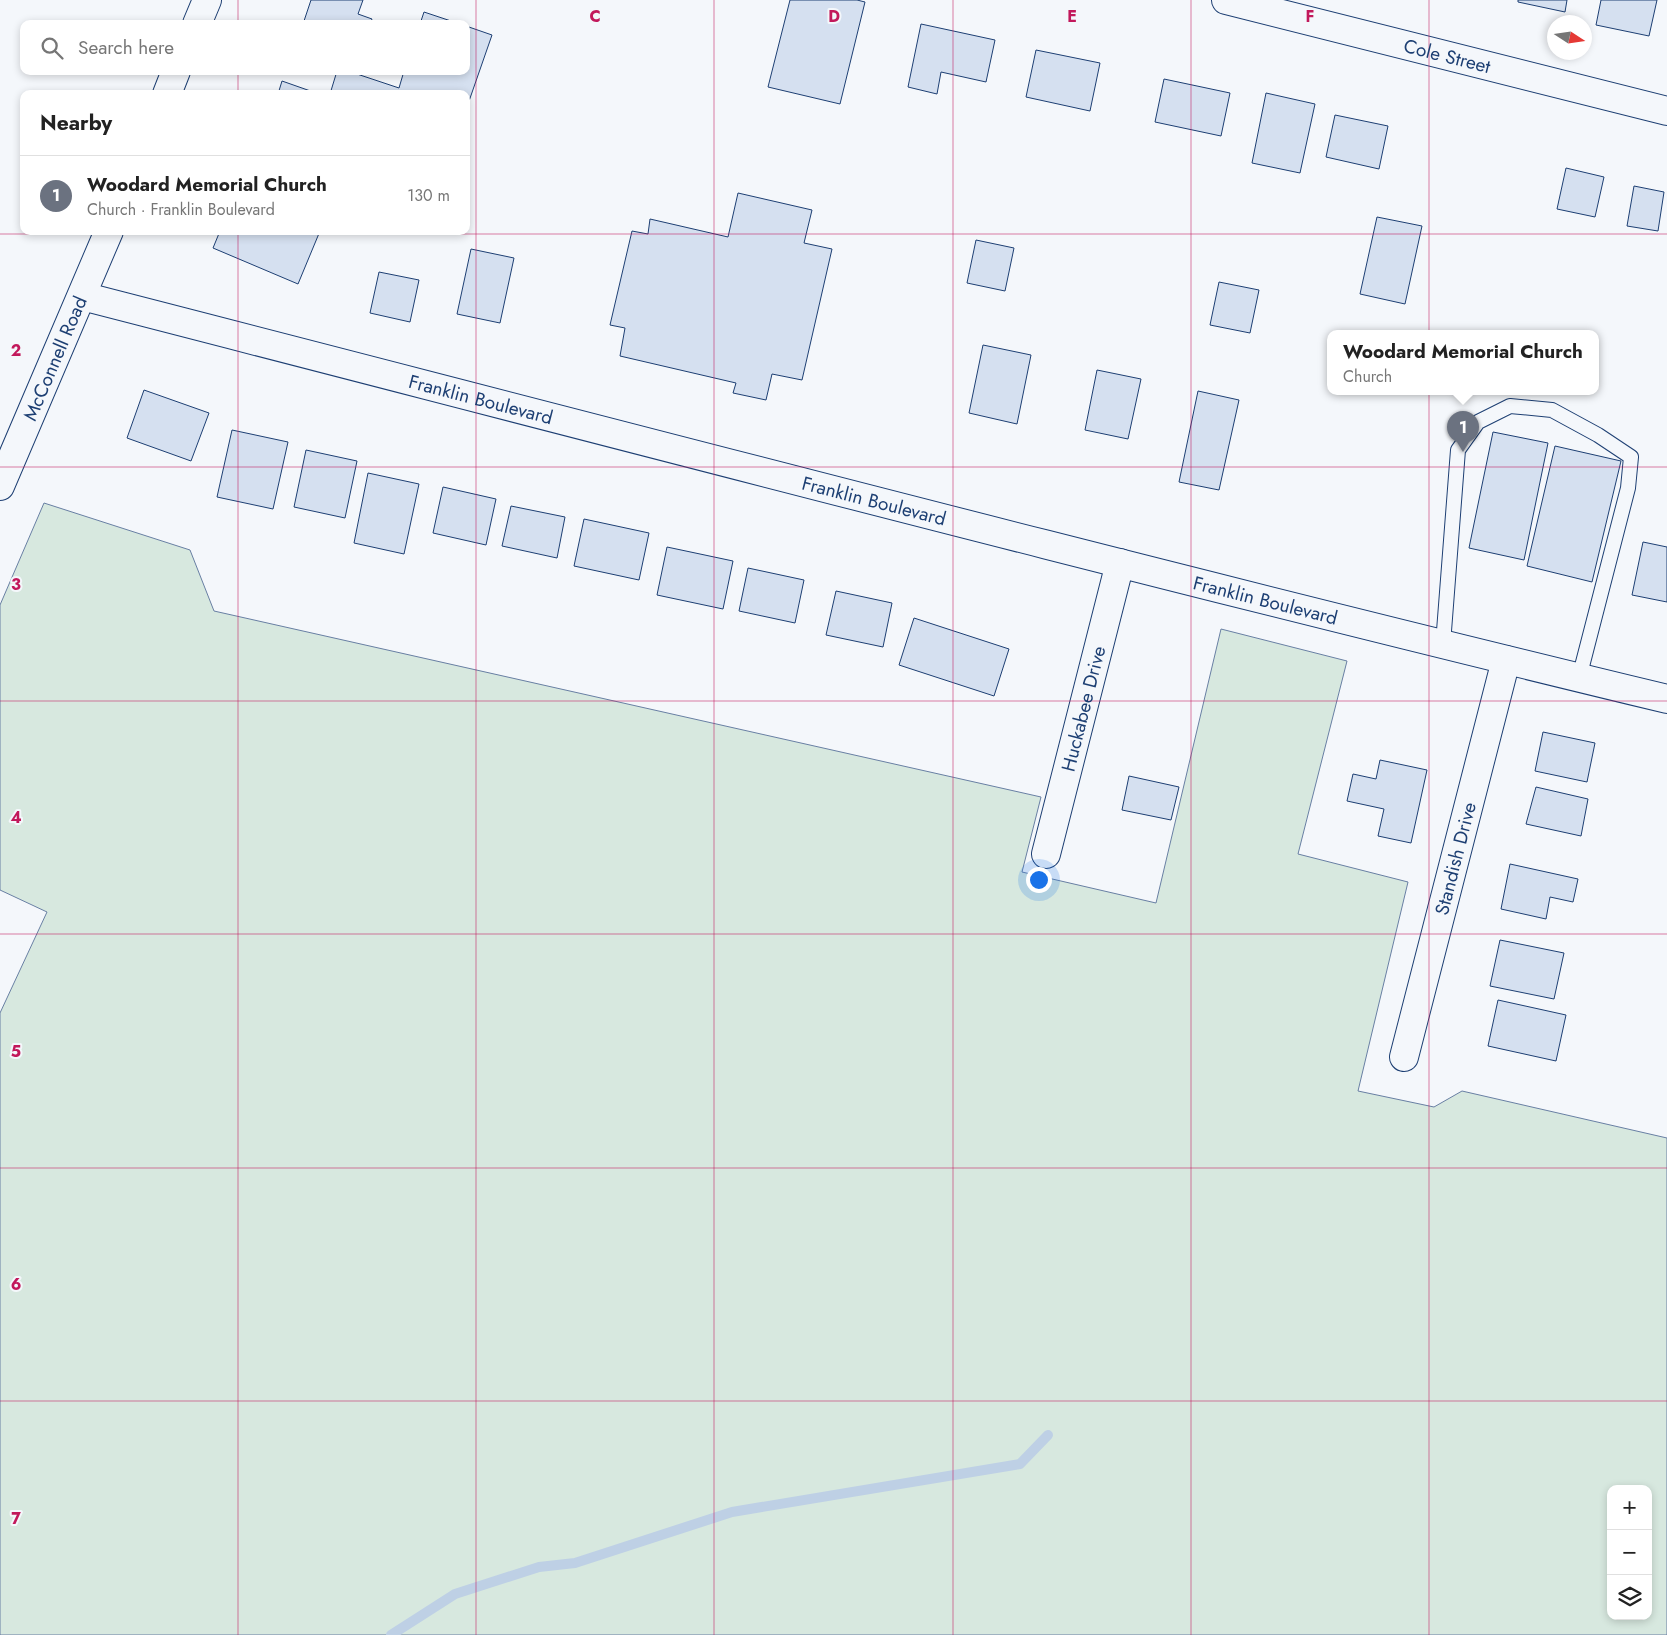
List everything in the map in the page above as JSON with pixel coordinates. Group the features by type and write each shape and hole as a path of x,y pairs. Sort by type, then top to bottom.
{"street":[{"path":"198,20 207,0"},
{"name":"Cole Street","path":"1226,0 1667,111"},
{"path":"169,90 174,75"},
{"name":"McConnell Road","path":"0,486 107,235"},
{"name":"Franklin Boulevard","path":"82,296 1120,563 1667,699"},
{"name":"Huckabee Drive","path":"1046,854 1120,563"},
{"name":"Standish Drive","path":"1404,1057 1506,660"}],"lane":[{"path":"1443,644 1458,450 1478,422 1510,406 1552,410 1598,435 1631,458 1628,488 1579,678"}],"shaded area":[{"path":"44,503 190,550 214,611 1041,797 1022,872 1156,903 1221,629 1347,661 1298,854 1408,882 1358,1091 1434,1107 1462,1091 1667,1138 1667,1635 0,1635 0,1013 47,912 0,890 0,605"}],"building":[{"path":"311,0 363,0 358,14 372,19 372,20 304,20"},
{"path":"790,0 857,0 865,2 840,104 768,87"},
{"path":"1518,0 1567,0 1565,12 1518,2"},
{"path":"1601,0 1657,0 1649,36 1596,25"},
{"path":"424,12 448,20 421,20"},
{"path":"921,24 995,40 986,82 941,72 937,94 908,87"},
{"path":"470,27 492,35 470,98 470,90 331,90 336,75 360,75 399,88 403,75 470,75"},
{"path":"1036,50 1100,63 1090,111 1026,97"},
{"path":"1164,79 1230,93 1221,136 1155,122"},
{"path":"282,81 308,90 279,90"},
{"path":"1266,93 1315,104 1300,173 1252,163"},
{"path":"1335,115 1388,126 1379,169 1326,157"},
{"path":"1566,168 1604,177 1595,217 1557,209"},
{"path":"1634,186 1664,192 1658,231 1627,226"},
{"path":"738,193 812,210 804,243 832,249 802,380 772,374 766,400 733,393 736,383 620,356 625,328 610,325 632,231 648,234 650,219 728,237"},
{"path":"1377,217 1422,226 1405,304 1360,294"},
{"path":"218,235 318,235 298,284 213,248"},
{"path":"976,240 1014,248 1005,291 967,283"},
{"path":"471,249 514,258 500,323 457,314"},
{"path":"379,272 419,280 410,322 370,313"},
{"path":"1219,282 1259,290 1250,333 1210,325"},
{"path":"983,345 1031,355 1017,424 969,413"},
{"path":"1097,370 1141,379 1128,439 1085,430"},
{"path":"144,390 209,413 191,461 127,438"},
{"path":"1198,391 1239,400 1219,490 1179,482"},
{"path":"232,430 288,442 273,509 217,497"},
{"path":"1493,432 1548,443 1524,560 1469,548"},
{"path":"1555,446 1621,461 1592,582 1527,566"},
{"path":"306,450 357,461 345,518 294,507"},
{"path":"368,473 419,484 404,554 354,543"},
{"path":"443,487 496,499 486,545 433,533"},
{"path":"511,506 565,517 557,558 502,546"},
{"path":"584,519 649,533 639,580 574,566"},
{"path":"1643,542 1667,547 1667,602 1632,595"},
{"path":"667,547 733,561 723,609 657,595"},
{"path":"748,568 804,580 795,623 739,611"},
{"path":"836,591 892,603 883,647 826,635"},
{"path":"914,618 1009,649 994,696 899,665"},
{"path":"1543,732 1595,743 1587,782 1535,771"},
{"path":"1380,760 1427,770 1411,843 1378,836 1384,809 1347,801 1353,774 1376,779"},
{"path":"1129,776 1179,787 1171,820 1122,810"},
{"path":"1536,787 1588,799 1581,836 1526,824"},
{"path":"1510,864 1578,879 1573,902 1550,897 1546,919 1501,909"},
{"path":"1500,940 1564,953 1554,999 1490,986"},
{"path":"1498,1000 1566,1015 1556,1061 1488,1046"}],"waterway":[{"path":"391,1635 455,1594 539,1567 575,1563 732,1512 1020,1464 1048,1435"}],"place":[{"name":"Woodard Memorial Church","path":"1463,452"}]}
